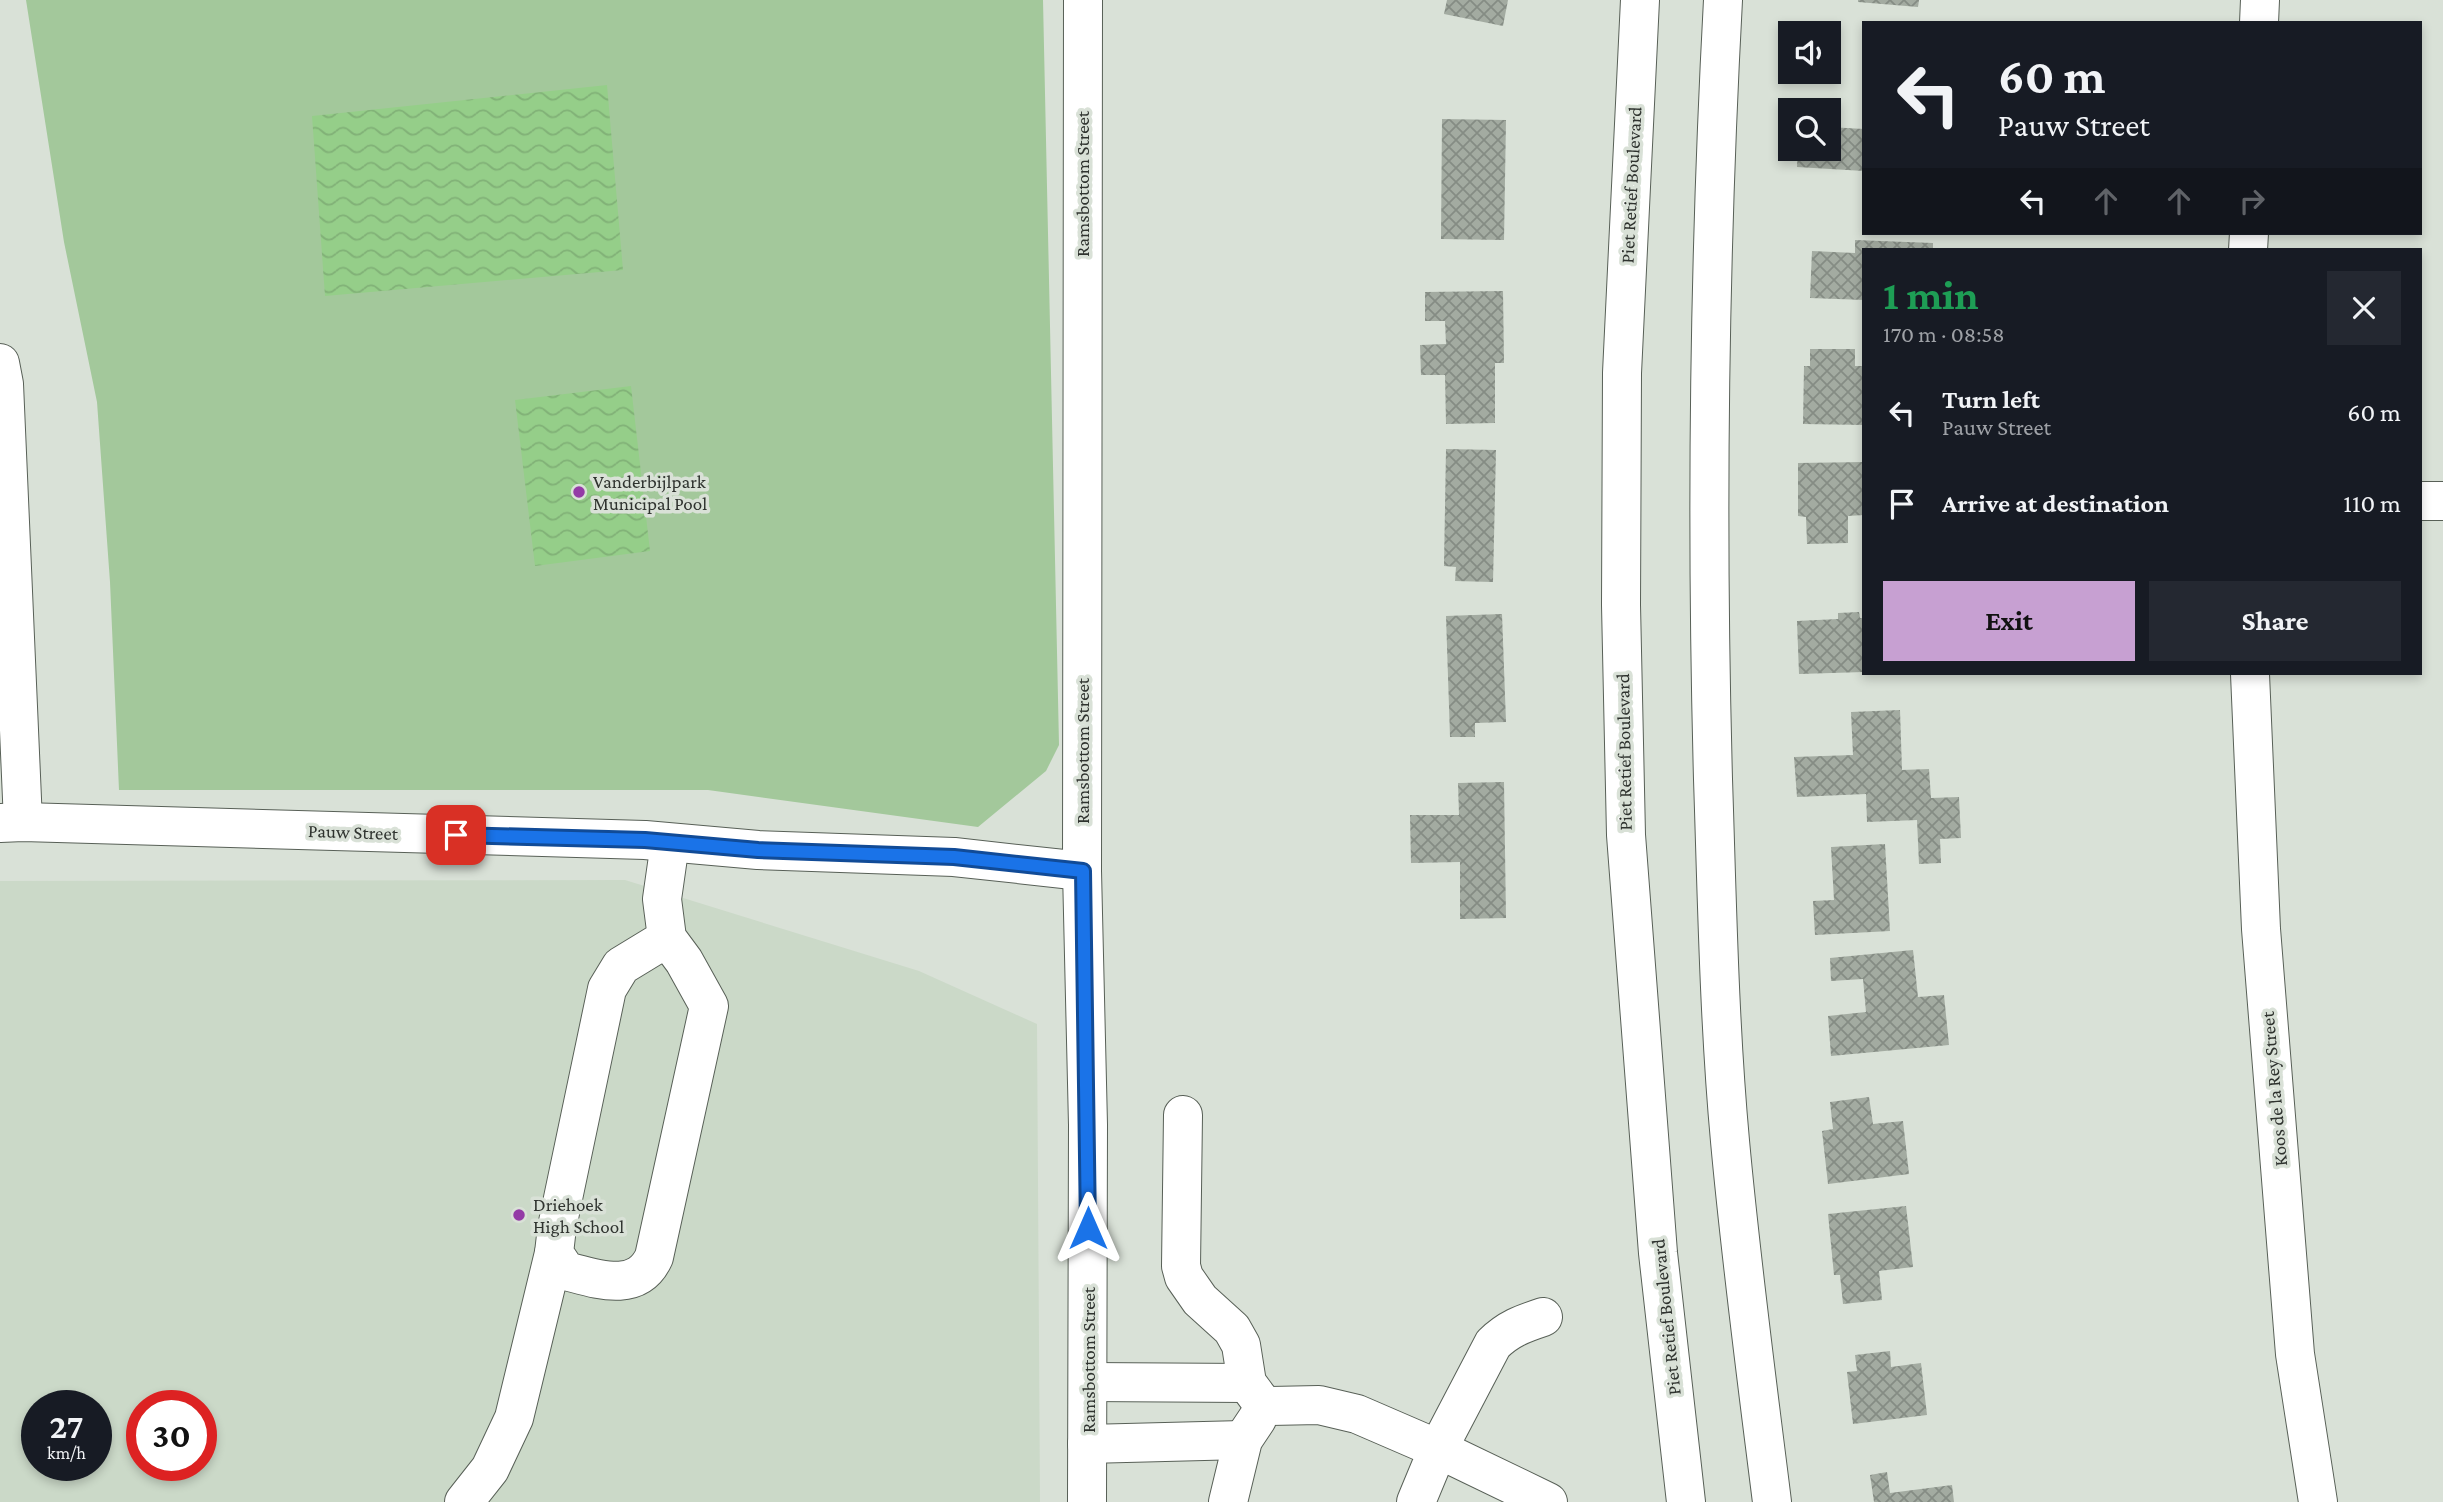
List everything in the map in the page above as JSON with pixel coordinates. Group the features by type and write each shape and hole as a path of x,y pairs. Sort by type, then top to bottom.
{"street":[{"name":"Ramsbottom Street","path":"1083,0 1083,871 1088,1125 1087,1502"},
{"name":"Piet Retief Boulevard","path":"1640,0 1622,373 1621,605 1626,835 1658,1253 1686,1502"},
{"path":"1723,0 1714,172 1708,415 1709,641 1717,920 1730,1140 1772,1502"},
{"path":"2259,21 2260,0"},
{"path":"0,363 4,398 11,823"},
{"path":"2422,501 2443,501"},
{"name":"Koos de la Rey Street","path":"2250,675 2261,929 2294,1340 2318,1502"},
{"name":"Pauw Street","path":"11,823 670,843 758,850 954,857 1083,871"},
{"path":"554,1253 566,1271 607,1282 637,1278 648,1270 654,1257 709,1006 684,961 667,938 662,899 670,843"},
{"path":"464,1502 490,1469 514,1418 554,1253 607,989 621,966 667,938"},
{"path":"1182,1115 1181,1266 1184,1277 1200,1300 1232,1329 1241,1345 1256,1395 1228,1502"},
{"path":"1416,1502 1438,1449 1493,1344 1504,1332 1542,1317"},
{"path":"1088,1382 1256,1395 1357,1414 1438,1449 1548,1502"},
{"path":"1087,1444 1243,1440"}],"shaded area":[{"name":"Vanderbijlpark Municipal Pool","path":"26,0 1043,0 1059,745 1046,771 978,827 708,790 119,790 110,582 97,402 64,242"},
{"name":"Driehoek High School","path":"625,880 919,971 1037,1024 1040,1502 0,1502 0,881"}],"water":[{"path":"607,85 623,270 325,296 312,116"},
{"path":"631,386 650,551 535,566 515,400"}],"building":[{"path":"1447,0 1508,0 1503,26 1444,14"},
{"path":"1858,0 1919,0 1918,7"},
{"path":"1442,119 1506,120 1504,240 1441,239"},
{"path":"1841,128 1862,129 1862,171 1797,167 1797,161 1841,161"},
{"path":"1855,240 1933,243 1933,248 1862,248 1862,300 1810,298 1812,251 1855,253"},
{"path":"1503,291 1504,363 1495,363 1495,423 1446,424 1445,375 1421,375 1420,345 1446,344 1445,321 1425,321 1425,292"},
{"path":"1810,349 1855,349 1855,366 1862,366 1862,425 1803,424 1804,366 1810,366"},
{"path":"1446,449 1496,450 1493,582 1455,581 1456,567 1444,566"},
{"path":"1862,462 1862,515 1848,516 1848,543 1807,544 1806,517 1798,516 1798,463"},
{"path":"1859,612 1862,618 1862,672 1799,674 1797,621 1838,619 1838,613"},
{"path":"1502,614 1506,722 1475,723 1475,737 1450,737 1446,616"},
{"path":"1900,710 1902,770 1929,769 1931,798 1959,797 1961,838 1940,839 1941,863 1919,864 1917,820 1867,822 1866,794 1797,797 1794,757 1853,755 1851,712"},
{"path":"1504,782 1506,918 1460,919 1460,862 1411,863 1410,815 1459,815 1458,783"},
{"path":"1885,844 1890,931 1815,935 1813,901 1834,900 1831,847"},
{"path":"1913,950 1918,997 1944,995 1949,1045 1831,1056 1828,1016 1866,1012 1863,979 1831,981 1830,958"},
{"path":"1869,1097 1873,1124 1903,1121 1909,1174 1828,1184 1822,1131 1833,1129 1830,1102"},
{"path":"1906,1206 1913,1267 1879,1271 1882,1300 1843,1304 1840,1275 1834,1275 1828,1214"},
{"path":"1890,1351 1891,1367 1921,1363 1927,1415 1853,1424 1847,1372 1857,1371 1855,1355"},
{"path":"1887,1472 1890,1493 1952,1485 1954,1502 1874,1502 1870,1475"}],"place":[{"name":"Vanderbijlpark Municipal Pool","path":"579,492"},
{"name":"Driehoek High School","path":"519,1215"}],"route":[{"path":"456,835 645,840 758,850 954,857 1083,871 1088,1228"}]}
